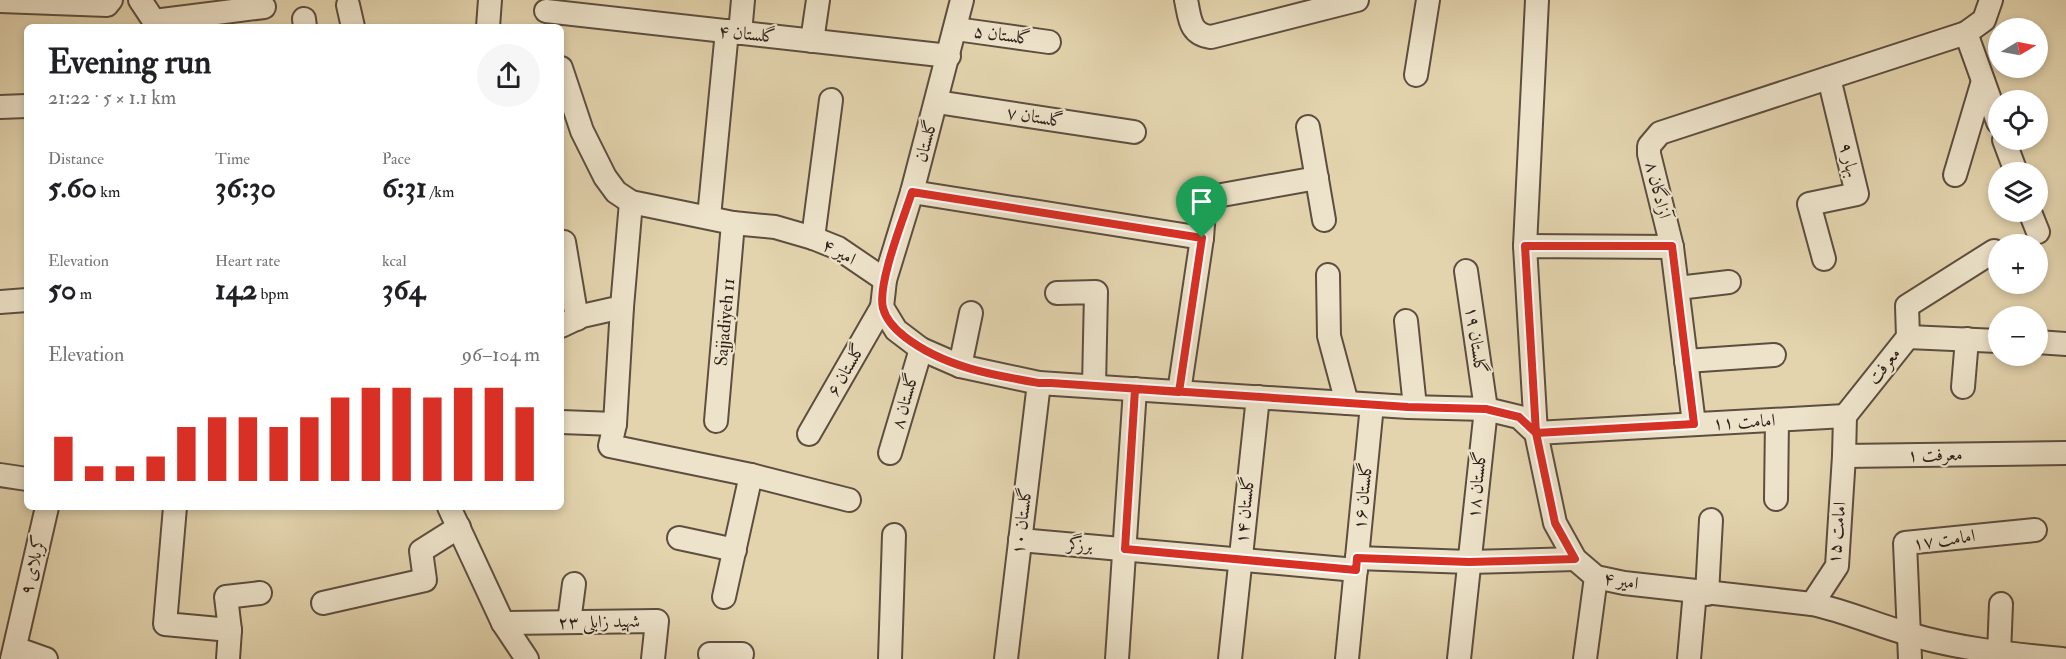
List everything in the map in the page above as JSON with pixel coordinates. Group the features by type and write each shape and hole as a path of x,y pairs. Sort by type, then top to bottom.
{"street":[{"path":"0,1 107,5 111,0"},
{"path":"140,0 156,24 264,7"},
{"path":"488,24 490,0"},
{"path":"709,217 734,32 743,0"},
{"path":"812,41 818,0"},
{"name":"گلستان","path":"885,280 912,192 962,0"},
{"path":"1186,0 1195,30 1198,34 1211,37 1357,0"},
{"path":"1416,75 1428,0"},
{"path":"1536,433 1525,246 1537,0"},
{"name":"آزادگان ۸","path":"1525,246 1672,246 1649,154 1649,146 1660,133 1966,33 1984,20 1991,0"},
{"path":"348,4 352,24"},
{"name":"گلستان ۴","path":"546,13 949,56"},
{"name":"گلستان ۵","path":"956,29 1049,42"},
{"path":"1966,33 1988,95"},
{"name":"بهار ۹","path":"1824,259 1809,204 1857,194 1829,78"},
{"path":"1955,175 1983,81"},
{"name":"امیر ۴","path":"564,84 582,131 605,177 616,192 632,202 734,223 775,227 813,238 838,248 885,280"},
{"path":"813,238 831,100"},
{"name":"گلستان ۷","path":"936,102 1134,132"},
{"path":"0,107 24,106"},
{"path":"1308,127 1324,220"},
{"path":"1179,392 1202,238 1205,198 1317,178"},
{"path":"912,192 1202,238"},
{"path":"632,202 622,307 615,424 610,446 752,475 849,500"},
{"name":"Sajjadiyeh 11","path":"716,421 734,223"},
{"path":"564,242 569,322 622,307"},
{"path":"1672,246 1694,424"},
{"name":"معرفت","path":"1845,416 1908,337 1907,306 1988,254"},
{"name":"گلستان ۱۹","path":"1466,271 1486,409"},
{"path":"1328,275 1329,336 1347,403"},
{"path":"885,280 882,307 896,330 921,349 960,366 1039,383 1372,405 1486,409 1519,417 1536,433"},
{"path":"1678,288 1729,282"},
{"path":"1057,293 1095,292 1094,386"},
{"path":"0,302 24,300"},
{"name":"گلستان ۶","path":"809,434 882,307"},
{"path":"960,366 971,313"},
{"path":"1406,321 1415,407"},
{"path":"1908,337 1988,340"},
{"path":"1963,387 1967,339"},
{"path":"2048,343 2066,344"},
{"name":"گلستان ۸","path":"890,453 921,349"},
{"path":"1686,361 1774,355"},
{"name":"گلستان ۱۰","path":"1006,659 1039,383"},
{"path":"1117,659 1135,389"},
{"name":"گلستان ۱۴","path":"1230,659 1257,397"},
{"name":"گلستان ۱۶","path":"1347,659 1372,405"},
{"name":"گلستان ۱۸","path":"1459,659 1486,409"},
{"path":"1844,456 1845,416"},
{"name":"امامت ۱۱","path":"1536,433 1845,416"},
{"path":"1776,499 1777,420"},
{"path":"564,422 615,424"},
{"name":"امیر ۴","path":"1536,433 1555,523 1575,559 1596,577 1624,584 1812,604 1835,609 1910,634 1999,654 2049,658"},
{"name":"معرفت ۱","path":"1844,456 2066,453"},
{"name":"امامت ۱۵","path":"1812,604 1837,566 1844,456"},
{"path":"0,475 24,479"},
{"path":"724,597 752,475"},
{"name":"کربلای ۹","path":"13,653 46,510"},
{"path":"175,510 165,624 230,630"},
{"path":"450,510 503,623 527,659"},
{"path":"1689,659 1711,520"},
{"path":"323,603 425,580 421,551 459,527"},
{"name":"امامت ۱۷","path":"1910,634 1905,543 2035,530"},
{"path":"890,659 894,534"},
{"path":"679,538 735,550"},
{"name":"برزگر","path":"1020,540 1240,559 1356,564 1575,559"},
{"path":"1585,659 1596,577"},
{"path":"569,622 574,584"},
{"path":"228,659 230,630 226,597 260,593"},
{"path":"1999,654 2001,604"},
{"name":"شهید زابلی ۲۳","path":"503,623 657,621 653,659"},
{"path":"1910,634 1910,659"},
{"path":"711,649 742,654"},
{"path":"13,653 46,659"}],"route":[{"path":"1202,238 912,192 885,280 882,307 896,330 921,349 960,366 1007,378 1039,383 1051,383 1179,392 1408,407 1486,409 1519,417 1536,433 1694,424 1672,246 1525,246 1536,433 1555,523 1575,559 1469,562 1357,558 1356,570 1125,549 1135,389 1179,392 1202,238"}]}
